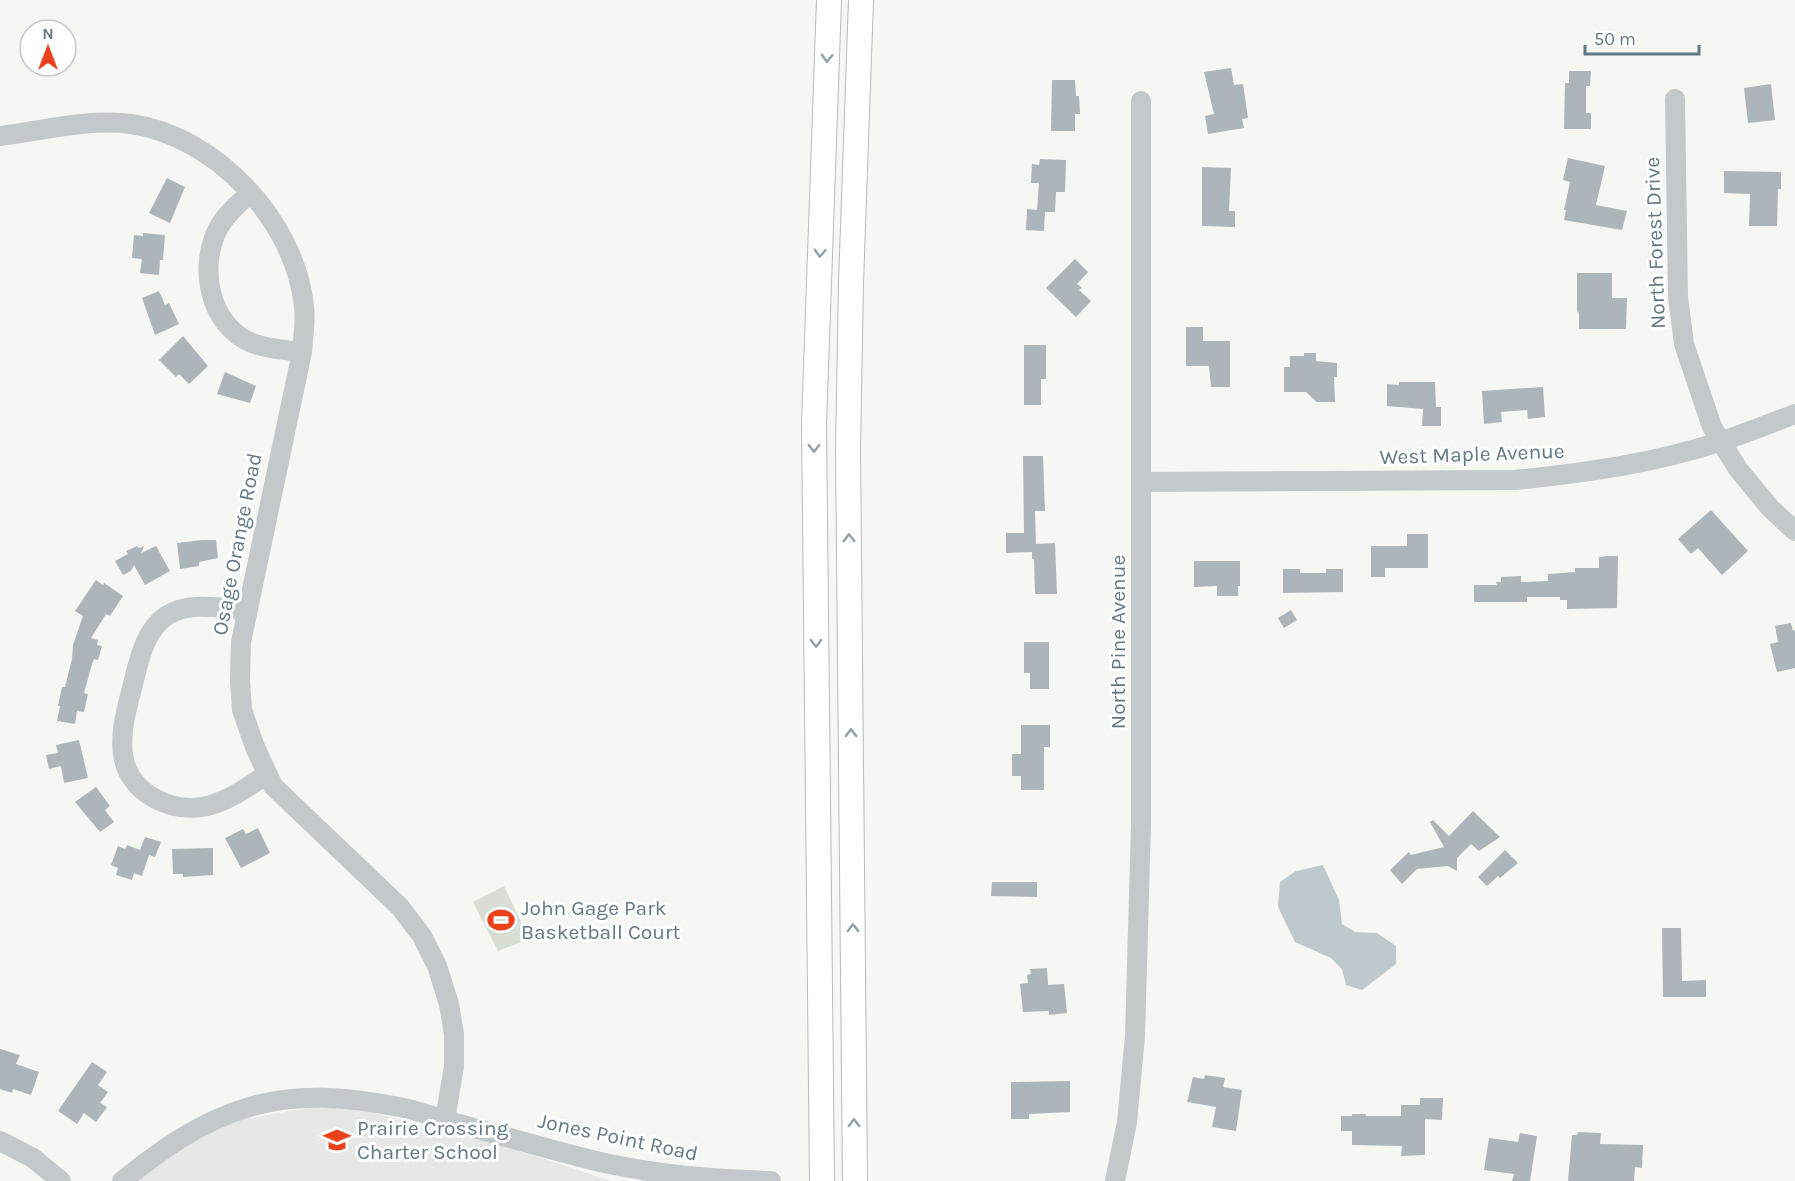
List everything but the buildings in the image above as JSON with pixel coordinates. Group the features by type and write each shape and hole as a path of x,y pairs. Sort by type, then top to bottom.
{"main road":[{"path":"822,1181 814,424 829,0"},
{"path":"855,1181 848,450 850,283 861,0"}],"street":[{"name":"North Forest Drive","path":"1675,99 1679,309 1684,344 1712,427 1738,469 1771,509 1795,531"},
{"name":"North Pine Avenue","path":"1115,1181 1127,1122 1135,1036 1141,824 1141,101"},
{"name":"Osage Orange Road","path":"0,136 100,123 131,124 159,131 196,148 224,166 271,219 288,246 304,307 302,352 246,610 241,642 242,710 255,747 273,786 400,907 422,936 437,966 449,1004 454,1034 454,1066 445,1120"},
{"path":"250,193 233,208 219,226 212,244 208,268 211,298 221,317 234,332 252,343 302,352"},
{"name":"West Maple Avenue","path":"1142,482 1515,480 1575,474 1653,459 1721,442 1795,414"},
{"path":"246,610 204,607 182,609 167,616 154,627 143,647 128,702 122,733 124,761 134,781 148,795 165,804 185,808 207,806 237,794 267,774"},
{"name":"Jones Point Road","path":"122,1181 169,1144 211,1121 258,1106 298,1098 338,1098 400,1107 601,1162 667,1175 705,1179 771,1181"},
{"path":"0,1141 33,1158 61,1181"}],"shaded area":[{"path":"1323,865 1339,900 1342,924 1355,932 1377,933 1396,946 1396,964 1362,990 1346,985 1342,969 1331,958 1295,942 1278,907 1280,882 1296,871"},
{"name":"John Gage Park Basketball Court","path":"504,886 529,939 498,951 473,902"},
{"name":"Prairie Crossing Charter School","path":"309,1108 345,1108 372,1112 513,1149 612,1181 133,1181 179,1149 237,1120"}],"place":[{"name":"John Gage Park Basketball Court","path":"501,920"},
{"name":"Prairie Crossing Charter School","path":"337,1140"}]}
